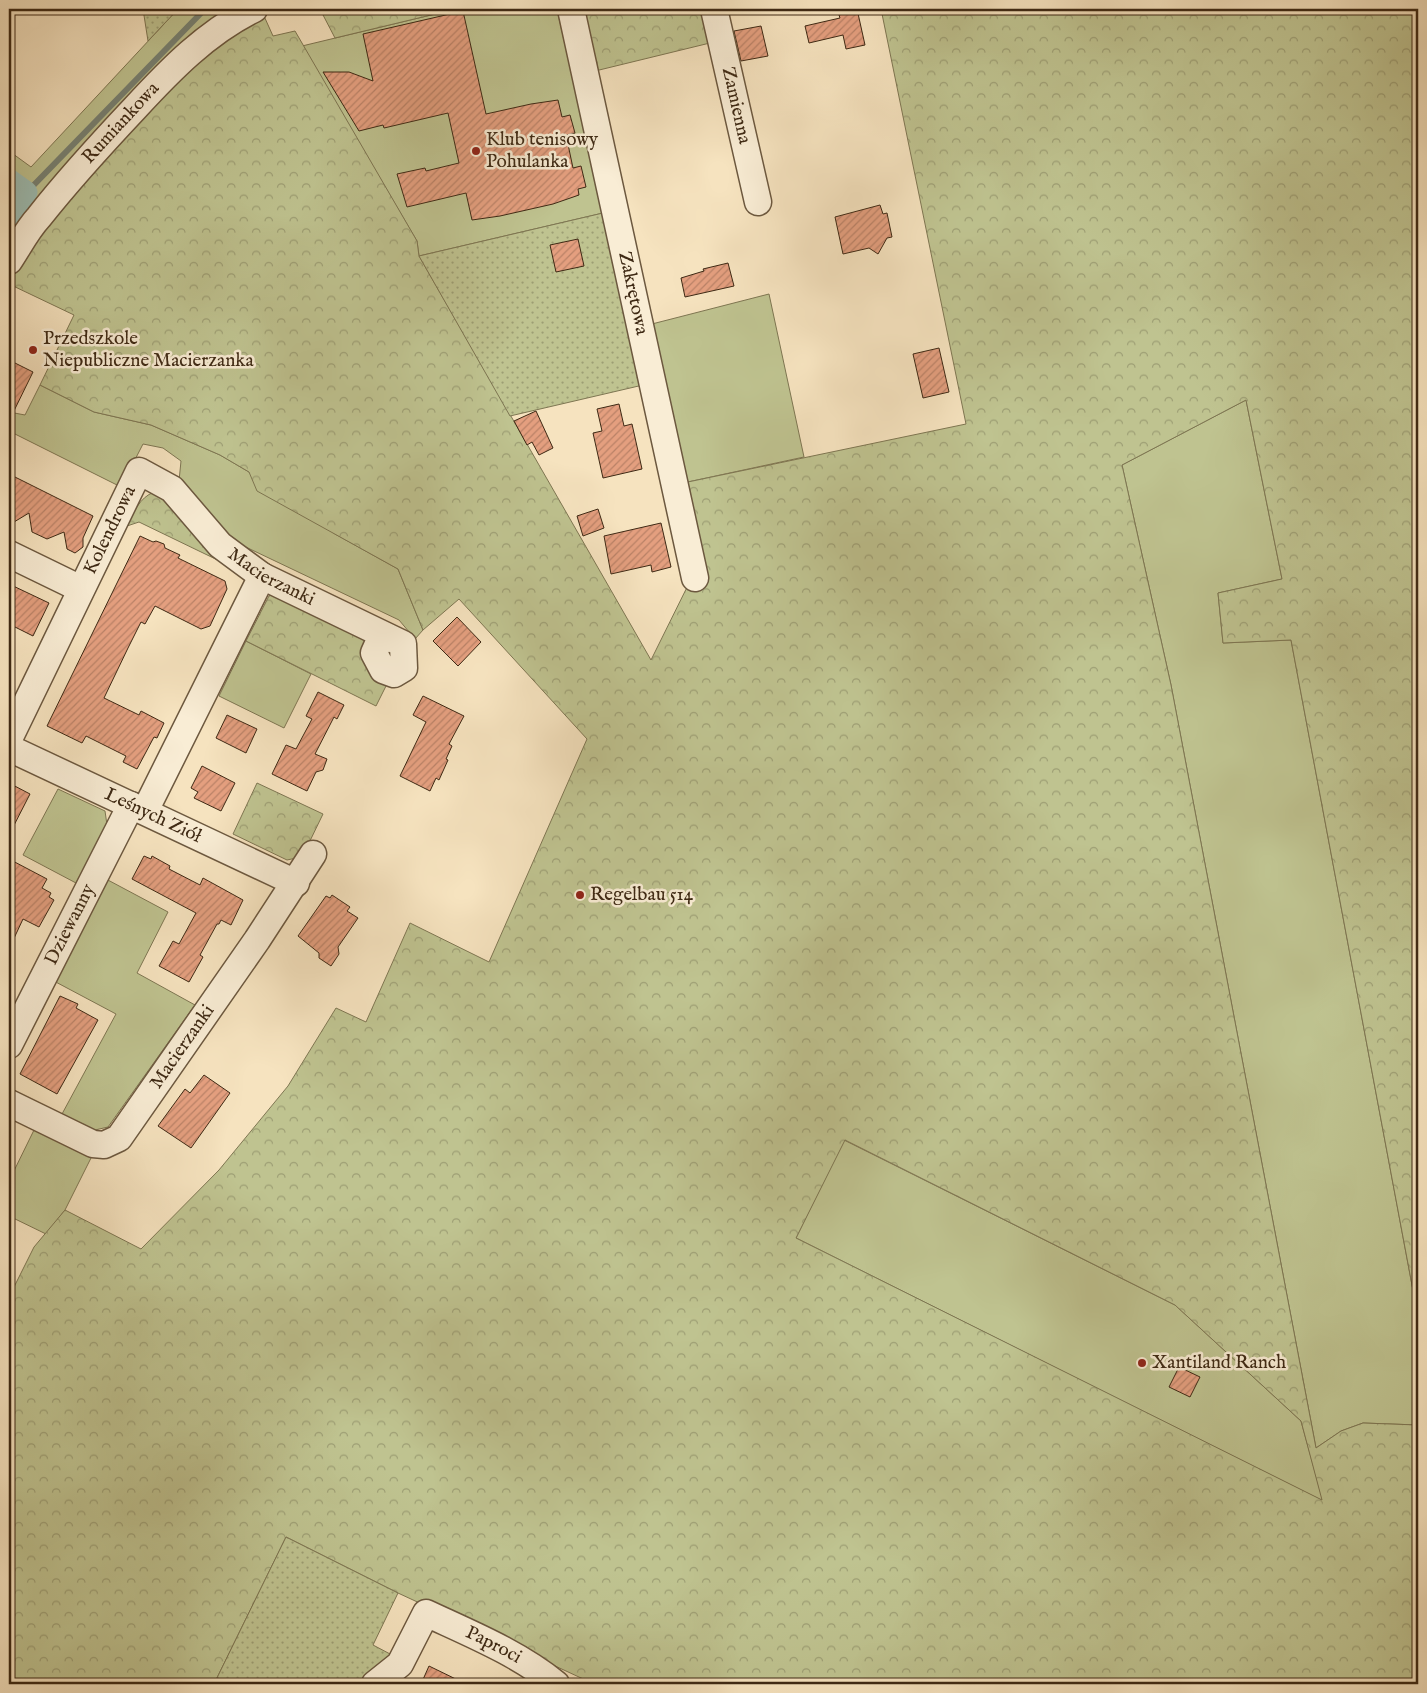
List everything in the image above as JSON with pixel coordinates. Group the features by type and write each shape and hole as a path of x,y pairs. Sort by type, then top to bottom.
{"street":[{"name":"Rumiankowa","path":"9,261 37,218 113,131 171,69 204,40 254,9"},
{"name":"Zakrętowa","path":"571,9 695,578"},
{"name":"Zamienna","path":"714,9 758,202"},
{"name":"Macierzanki","path":"139,471 172,489 220,545 262,576 403,644 404,668"},
{"name":"Kolendrowa","path":"9,739 139,471"},
{"name":"Kolendrowa","path":"9,554 81,589"},
{"name":"Dziewanny","path":"9,1045 262,576"},
{"name":"Leśnych Ziół","path":"9,748 296,883"},
{"name":"Macierzanki","path":"9,1103 93,1144 104,1145 119,1138 296,883 313,854"},
{"name":"Paproci","path":"374,1684 400,1664 426,1613 511,1654 536,1668 556,1684"}],"green space":[{"path":"143,9 178,9 148,41"},
{"path":"178,9 240,9 62,169 41,194 9,240 9,151 31,167"},
{"path":"322,9 456,9 335,38 322,13"},
{"name":"Klub tenisowy Pohulanka","path":"456,9 557,9 603,213 419,256 417,241 302,46"},
{"path":"578,9 707,9 714,42 591,72"},
{"path":"881,9 1418,9 1418,1317 1291,640 1223,643 1218,593 1282,579 1246,400 1122,465 1171,685 1316,1448 1341,1431 1363,1423 1418,1425 1418,1684 594,1684 398,1593 286,1537 214,1684 9,1684 9,1321 14,1311 9,1309 9,1297 34,1247 65,1210 141,1249 219,1170 288,1086 336,1008 366,1022 410,923 489,962 587,739 459,599 423,630 398,569 257,491 249,472 220,455 151,425 94,412 40,385 74,315 9,284 9,274 57,208 140,118 221,41 264,16 273,36 295,31 417,241 419,256 651,660 700,561 683,483 966,424","holes":["845,1140 1175,1305 1301,1421 1322,1500 796,1238"]},
{"path":"603,213 643,385 510,416 419,256"},
{"path":"769,294 804,457 683,483 648,325"},
{"path":"40,385 94,412 151,425 220,455 249,472 335,534 398,569 423,630 415,639 399,620 231,540 179,481 181,461 163,448 143,444 121,487 9,431 9,412 25,415"},
{"path":"1246,400 1282,579 1218,593 1223,643 1291,640 1418,1317 1418,1425 1363,1423 1341,1431 1316,1448 1171,685 1122,465"},
{"path":"154,492 165,494 230,566 139,522 127,526 144,498"},
{"path":"281,590 382,641 397,664 376,706 246,641 269,596"},
{"path":"246,641 311,674 284,728 219,696"},
{"path":"257,783 323,814 301,857 287,860 233,834"},
{"path":"58,789 105,811 107,825 76,883 23,855"},
{"path":"106,879 168,912 137,973 195,1005 108,1127 95,1130 62,1114 116,1014 52,980"},
{"path":"35,1128 92,1156 65,1210 46,1234 9,1216 9,1181"},
{"name":"Xantiland Ranch","path":"844,1140 1175,1305 1301,1421 1323,1501 796,1238"},
{"path":"286,1537 398,1593 373,1645 392,1655 356,1684 214,1684"}],"building":[{"path":"857,9 865,45 846,49 843,35 809,43 805,26 840,18 838,12"},
{"path":"463,11 486,114 558,100 562,117 570,115 575,133 566,135 573,168 581,166 586,187 578,189 579,195 553,204 500,216 472,220 466,193 407,207 397,174 425,168 426,171 459,163 448,113 384,128 383,125 359,131 323,72 349,72 373,81 363,34"},
{"path":"761,26 768,56 741,61 734,31"},
{"path":"880,205 883,214 887,213 892,237 887,238 878,254 869,248 843,254 835,217"},
{"path":"578,239 584,266 556,272 550,245"},
{"path":"728,263 734,286 685,297 681,278 704,271 703,269"},
{"path":"939,348 949,392 923,398 913,354"},
{"path":"9,360 33,372 9,421"},
{"path":"619,404 624,426 632,424 642,469 603,478 593,433 602,431 597,409"},
{"path":"536,411 553,448 539,455 532,442 527,445 514,421"},
{"path":"9,474 93,516 83,538 83,547 75,553 67,549 64,532 47,539 32,532 29,513 9,525"},
{"path":"598,509 604,528 583,536 577,516"},
{"path":"661,523 671,567 652,572 651,565 611,574 604,536"},
{"path":"140,536 153,542 156,541 164,544 165,548 180,555 178,558 225,581 227,589 210,626 201,629 155,606 145,624 141,622 128,648 104,698 139,715 141,711 164,723 157,738 154,737 137,769 123,762 126,756 86,736 82,743 47,726"},
{"path":"9,584 49,603 33,636 9,624"},
{"path":"457,617 481,642 458,666 433,641"},
{"path":"318,692 344,705 337,719 334,717 315,754 327,759 323,770 316,772 307,791 272,774 286,745 296,749 312,719 306,716"},
{"path":"423,696 464,716 449,744 452,746 439,780 436,778 430,791 400,776 426,722 413,715"},
{"path":"227,715 257,729 246,753 216,738"},
{"path":"202,766 235,783 221,811 194,798 198,792 191,788"},
{"path":"9,783 30,794 9,835"},
{"path":"144,856 151,859 152,856 170,866 169,869 200,885 203,878 243,900 231,925 221,920 217,924 200,955 203,957 189,982 159,966 173,941 179,944 196,913 132,879"},
{"path":"9,859 47,879 42,888 51,893 49,897 54,900 39,927 23,919 9,949"},
{"path":"332,895 350,907 347,911 358,918 338,947 339,954 331,966 319,958 319,953 298,936 326,896 330,898"},
{"path":"60,996 78,1004 76,1008 98,1020 57,1094 20,1074"},
{"path":"204,1075 230,1093 191,1148 158,1126 185,1089 190,1093"},
{"path":"1179,1367 1200,1377 1190,1397 1169,1387"},
{"path":"429,1666 466,1684 421,1684"}],"waterway":[{"path":"27,192 205,9"},
{"path":"9,179 27,192 9,217"}],"place":[{"name":"Klub tenisowy Pohulanka","path":"476,151"},
{"name":"Przedszkole Niepubliczne Macierzanka","path":"33,350"},
{"name":"Regelbau 514","path":"580,895"},
{"name":"Xantiland Ranch","path":"1142,1363"}]}
